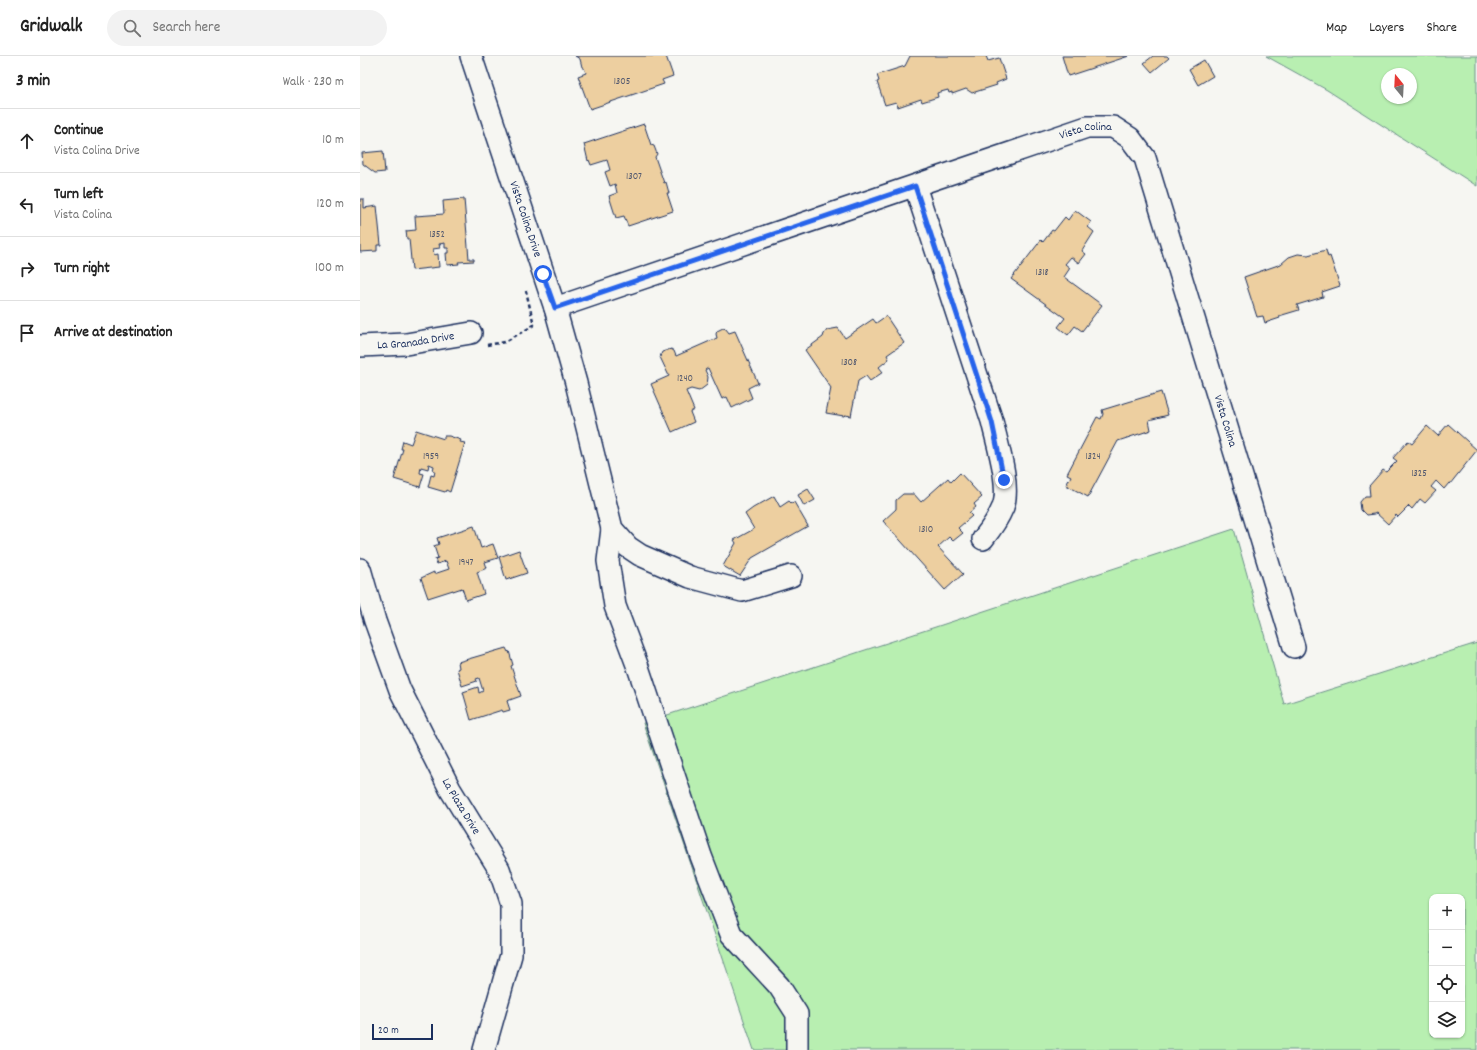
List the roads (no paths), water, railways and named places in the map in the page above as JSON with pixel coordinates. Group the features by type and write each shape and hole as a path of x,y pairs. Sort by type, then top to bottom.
{"street":[{"name":"Vista Colina Drive","path":"470,56 555,308 576,383 612,529"},
{"name":"Vista Colina","path":"555,308 1087,127 1112,127 1130,138 1146,158 1294,646"},
{"path":"915,186 992,422 1000,453 1005,492 1003,506 995,523 983,538"},
{"name":"La Granada Drive","path":"360,346 406,344 471,333"},
{"path":"612,529 628,547 640,555 690,577 742,591 791,576"},
{"path":"612,529 608,561 616,606 701,856 731,934 779,986 797,1014 797,1050"},
{"name":"La Plaza Drive","path":"360,568 368,623 450,789 499,869 511,904 511,955 484,1050"}]}
